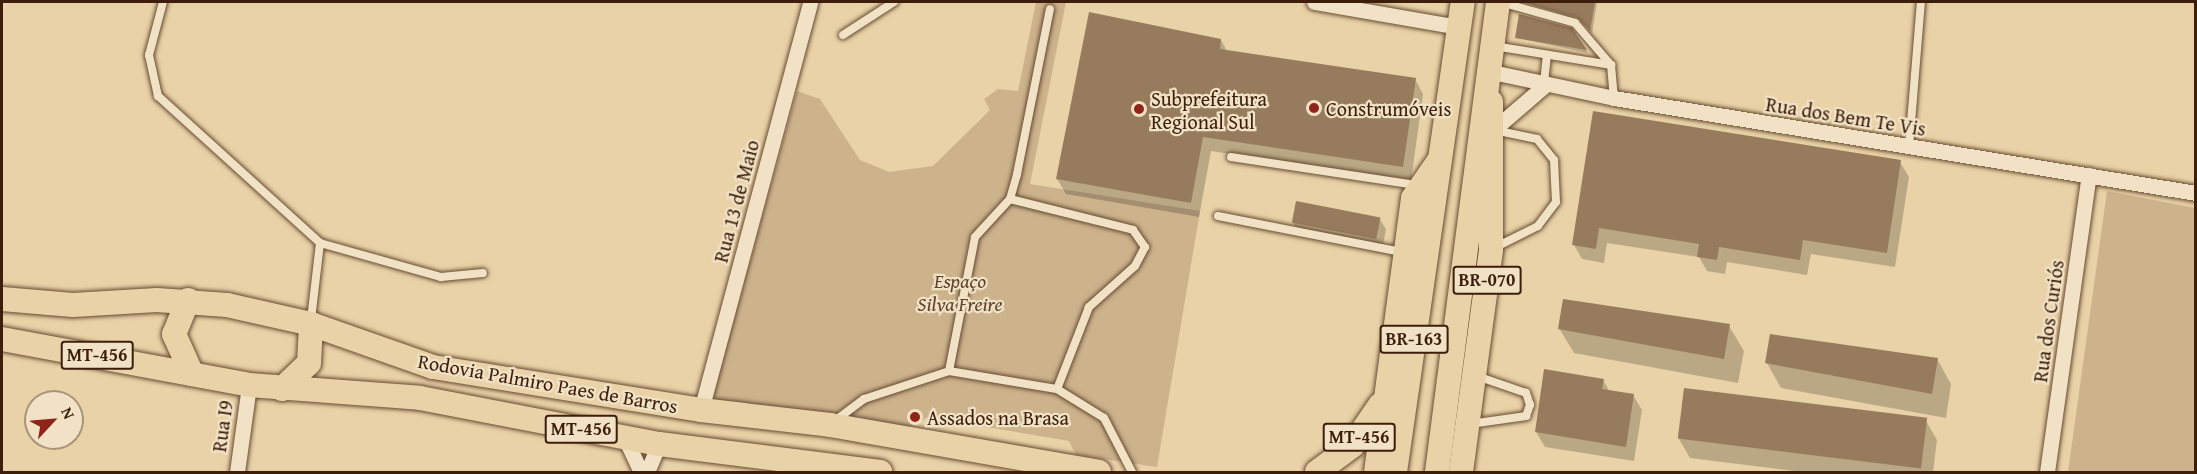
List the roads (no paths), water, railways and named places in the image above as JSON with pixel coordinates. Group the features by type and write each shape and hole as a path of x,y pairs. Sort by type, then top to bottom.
{"main road":[{"name":"BR-163","path":"1395,472 1463,2"},
{"name":"BR-163","path":"1437,472 1491,79 1498,2"},
{"name":"BR-070","path":"1461,472 1491,249 1493,130 1491,79"},
{"path":"1376,472 1405,253 1417,185 1440,159"},
{"name":"Rodovia Palmiro Paes de Barros","path":"2,299 73,305 188,300 311,324 433,367 701,410 830,425 1099,472"},
{"path":"188,300 174,334 192,374"},
{"path":"282,389 309,363 311,324"},
{"name":"Rodovia Palmiro Paes de Barros","path":"2,339 249,385 420,398 659,444 839,469 880,472"},
{"name":"MT-456","path":"1317,472 1367,428 1387,389"}],"street":[{"name":"Rua 13 de Maio","path":"701,410 810,2"},
{"path":"1314,2 1458,27"},
{"name":"Rua dos Bem Te Vis","path":"1491,79 2196,193"},
{"path":"1493,130 1544,86"},
{"name":"Rua dos Curiós","path":"2047,472 2090,175"},
{"name":"Rua I9","path":"237,472 249,385"},
{"path":"625,438 641,472"},
{"path":"647,472 659,444"}],"lane":[{"path":"163,2 149,55 158,96 320,243 441,277 483,273"},
{"path":"843,35 894,2"},
{"path":"1498,2 1575,23 1611,65 1614,98"},
{"path":"1909,148 1921,2"},
{"path":"949,371 975,237 1010,199 1050,9"},
{"path":"1493,46 1611,65"},
{"path":"1544,86 1547,55"},
{"path":"1491,249 1538,226 1556,202 1554,160 1537,139 1493,130"},
{"path":"1231,157 1417,185"},
{"path":"1010,199 1133,230 1145,247 1135,266 1089,307 1057,389"},
{"path":"1218,216 1405,253"},
{"path":"311,324 320,243"},
{"path":"830,425 864,399 949,371 1057,389 1104,418 1132,472"},
{"path":"1466,424 1526,416 1530,405 1526,393 1473,374"}],"place":[{"name":"Construmóveis","path":"1314,108"},
{"name":"Subprefeitura Regional Sul","path":"1139,109"},
{"name":"Assados na Brasa","path":"915,417"}],"park label":[{"name":"Espaço Silva Freire","path":"960,292"}]}
